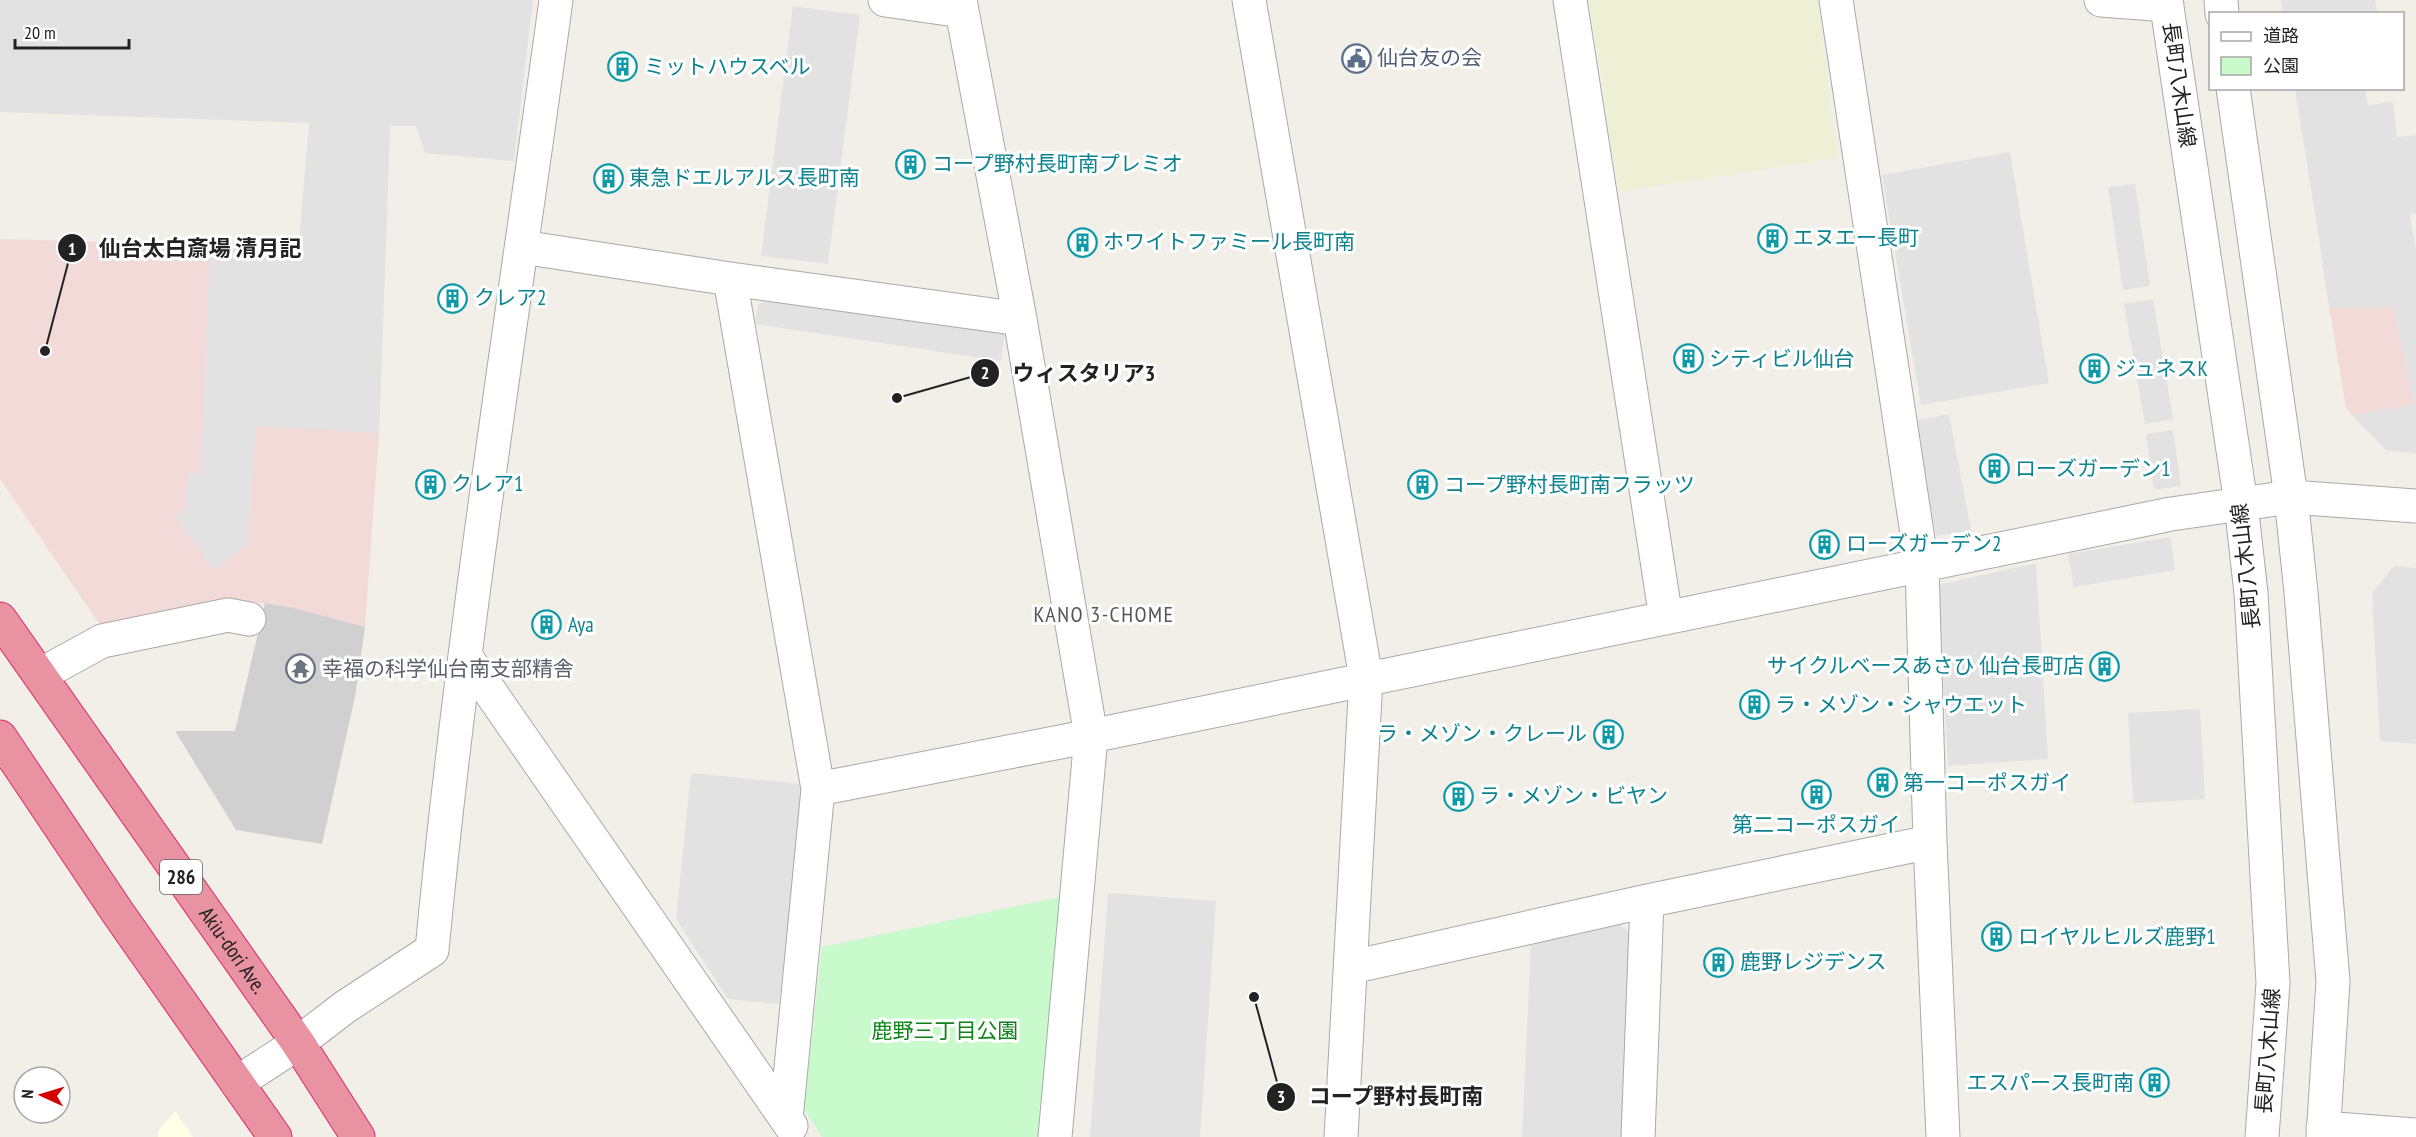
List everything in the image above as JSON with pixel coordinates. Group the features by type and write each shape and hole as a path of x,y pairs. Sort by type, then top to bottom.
{"highway":[{"name":"Akiu-dori Ave.","path":"0,619 298,1043 358,1137"},
{"path":"0,737 118,914 275,1137"},
{"path":"0,759 29,780"}],"street":[{"path":"237,1083 298,1043 345,1007 432,950 445,820 466,657 556,0"},
{"path":"885,0 961,6 1020,319 1091,736 1055,1137"},
{"path":"1249,0 1366,678 1341,1137"},
{"path":"1570,0 1666,618"},
{"path":"1836,0 1922,566 1930,842 1943,1137"},
{"path":"2101,0 2166,2"},
{"name":"長町八木山線","path":"2166,2 2241,504 2251,593 2272,983 2262,1137"},
{"path":"2233,90 2291,497 2333,981 2323,1133 2416,1135"},
{"path":"522,247 730,279 1020,319"},
{"path":"730,279 818,789 792,1128"},
{"path":"818,789 1091,736 2171,514 2291,497 2416,506"},
{"path":"40,675 102,641 228,615 249,619"},
{"path":"466,657 792,1128"},
{"path":"1352,967 1647,901 1930,842"},
{"path":"1638,1137 1647,901"}],"shaded area":[{"path":"0,0 533,0 514,161 425,153 416,126 390,126 379,433 256,426 248,543 214,571 175,516 186,509 187,473 201,473 210,245 299,241 309,123 0,112"},
{"path":"1589,0 1818,0 1837,158 1619,192"},
{"path":"2281,0 2375,0 2377,12 2283,12"},
{"path":"793,6 860,15 828,264 761,256"},
{"path":"2295,90 2365,90 2368,106 2393,101 2397,137 2416,135 2416,213 2410,214 2416,250 2416,453 2386,450 2352,415 2414,404 2393,307 2330,308"},
{"path":"390,125 379,433 365,627 294,608 265,603 224,602 100,625 0,479 0,239 210,245 299,241"},
{"path":"2010,152 2049,383 1921,405 1882,175"},
{"path":"2135,184 2150,286 2123,290 2108,187"},
{"path":"2322,264 2416,274 2416,453 2386,450 2346,408"},
{"path":"772,296 1005,331 1001,361 755,324 758,305"},
{"path":"2153,299 2173,419 2145,424 2124,304"},
{"path":"1949,414 1971,530 1936,536 1915,421"},
{"path":"2173,430 2181,486 2154,490 2146,434"},
{"path":"2170,537 2175,570 2074,587 2068,554"},
{"path":"2036,563 2048,759 1948,766 1938,585"},
{"path":"2394,566 2416,568 2416,744 2380,741 2372,593"},
{"path":"265,603 294,608 365,627 355,697 322,844 236,830 175,731 235,731"},
{"path":"2200,709 2205,799 2133,803 2128,713"},
{"path":"691,773 803,784 779,1004 728,999 676,919"},
{"path":"1108,893 1216,901 1200,1137 1090,1137"},
{"path":"1614,920 1631,934 1621,1137 1522,1137 1531,943"},
{"path":"175,1111 193,1137 158,1137 159,1130"}],"green space":[{"name":"鹿野三丁目公園","path":"1065,896 1043,1137 822,1137 804,1109 822,947"}],"place":[{"name":"仙台友の会","path":"1356,58"},
{"name":"ミットハウスベル","path":"623,67"},
{"name":"コープ野村長町南プレミオ","path":"911,164"},
{"name":"東急ドエルアルス長町南","path":"608,178"},
{"name":"エヌエー長町","path":"1772,238"},
{"name":"ホワイトファミール長町南","path":"1082,242"},
{"name":"クレア2","path":"453,298"},
{"name":"仙台太白斎場 清月記","path":"45,351"},
{"name":"シティビル仙台","path":"1688,359"},
{"name":"ジュネスK","path":"2094,369"},
{"name":"ウィスタリア3","path":"897,398"},
{"name":"ローズガーデン1","path":"1994,469"},
{"name":"クレア1","path":"430,484"},
{"name":"コープ野村長町南フラッツ","path":"1423,485"},
{"name":"ローズガーデン2","path":"1825,544"},
{"name":"Aya","path":"547,625"},
{"name":"サイクルベースあさひ 仙台長町店","path":"2105,666"},
{"name":"幸福の科学仙台南支部精舎","path":"301,669"},
{"name":"ラ・メゾン・シャウエット","path":"1754,705"},
{"name":"ラ・メゾン・クレール","path":"1608,734"},
{"name":"第一コーポスガイ","path":"1882,783"},
{"name":"第二コーポスガイ","path":"1816,794"},
{"name":"ラ・メゾン・ビヤン","path":"1458,796"},
{"name":"ロイヤルヒルズ鹿野1","path":"1997,937"},
{"name":"鹿野レジデンス","path":"1719,962"},
{"name":"コープ野村長町南","path":"1254,997"},
{"name":"エスパース長町南","path":"2155,1083"}],"district":[{"name":"KANO 3-CHOME","path":"1104,614"}]}
